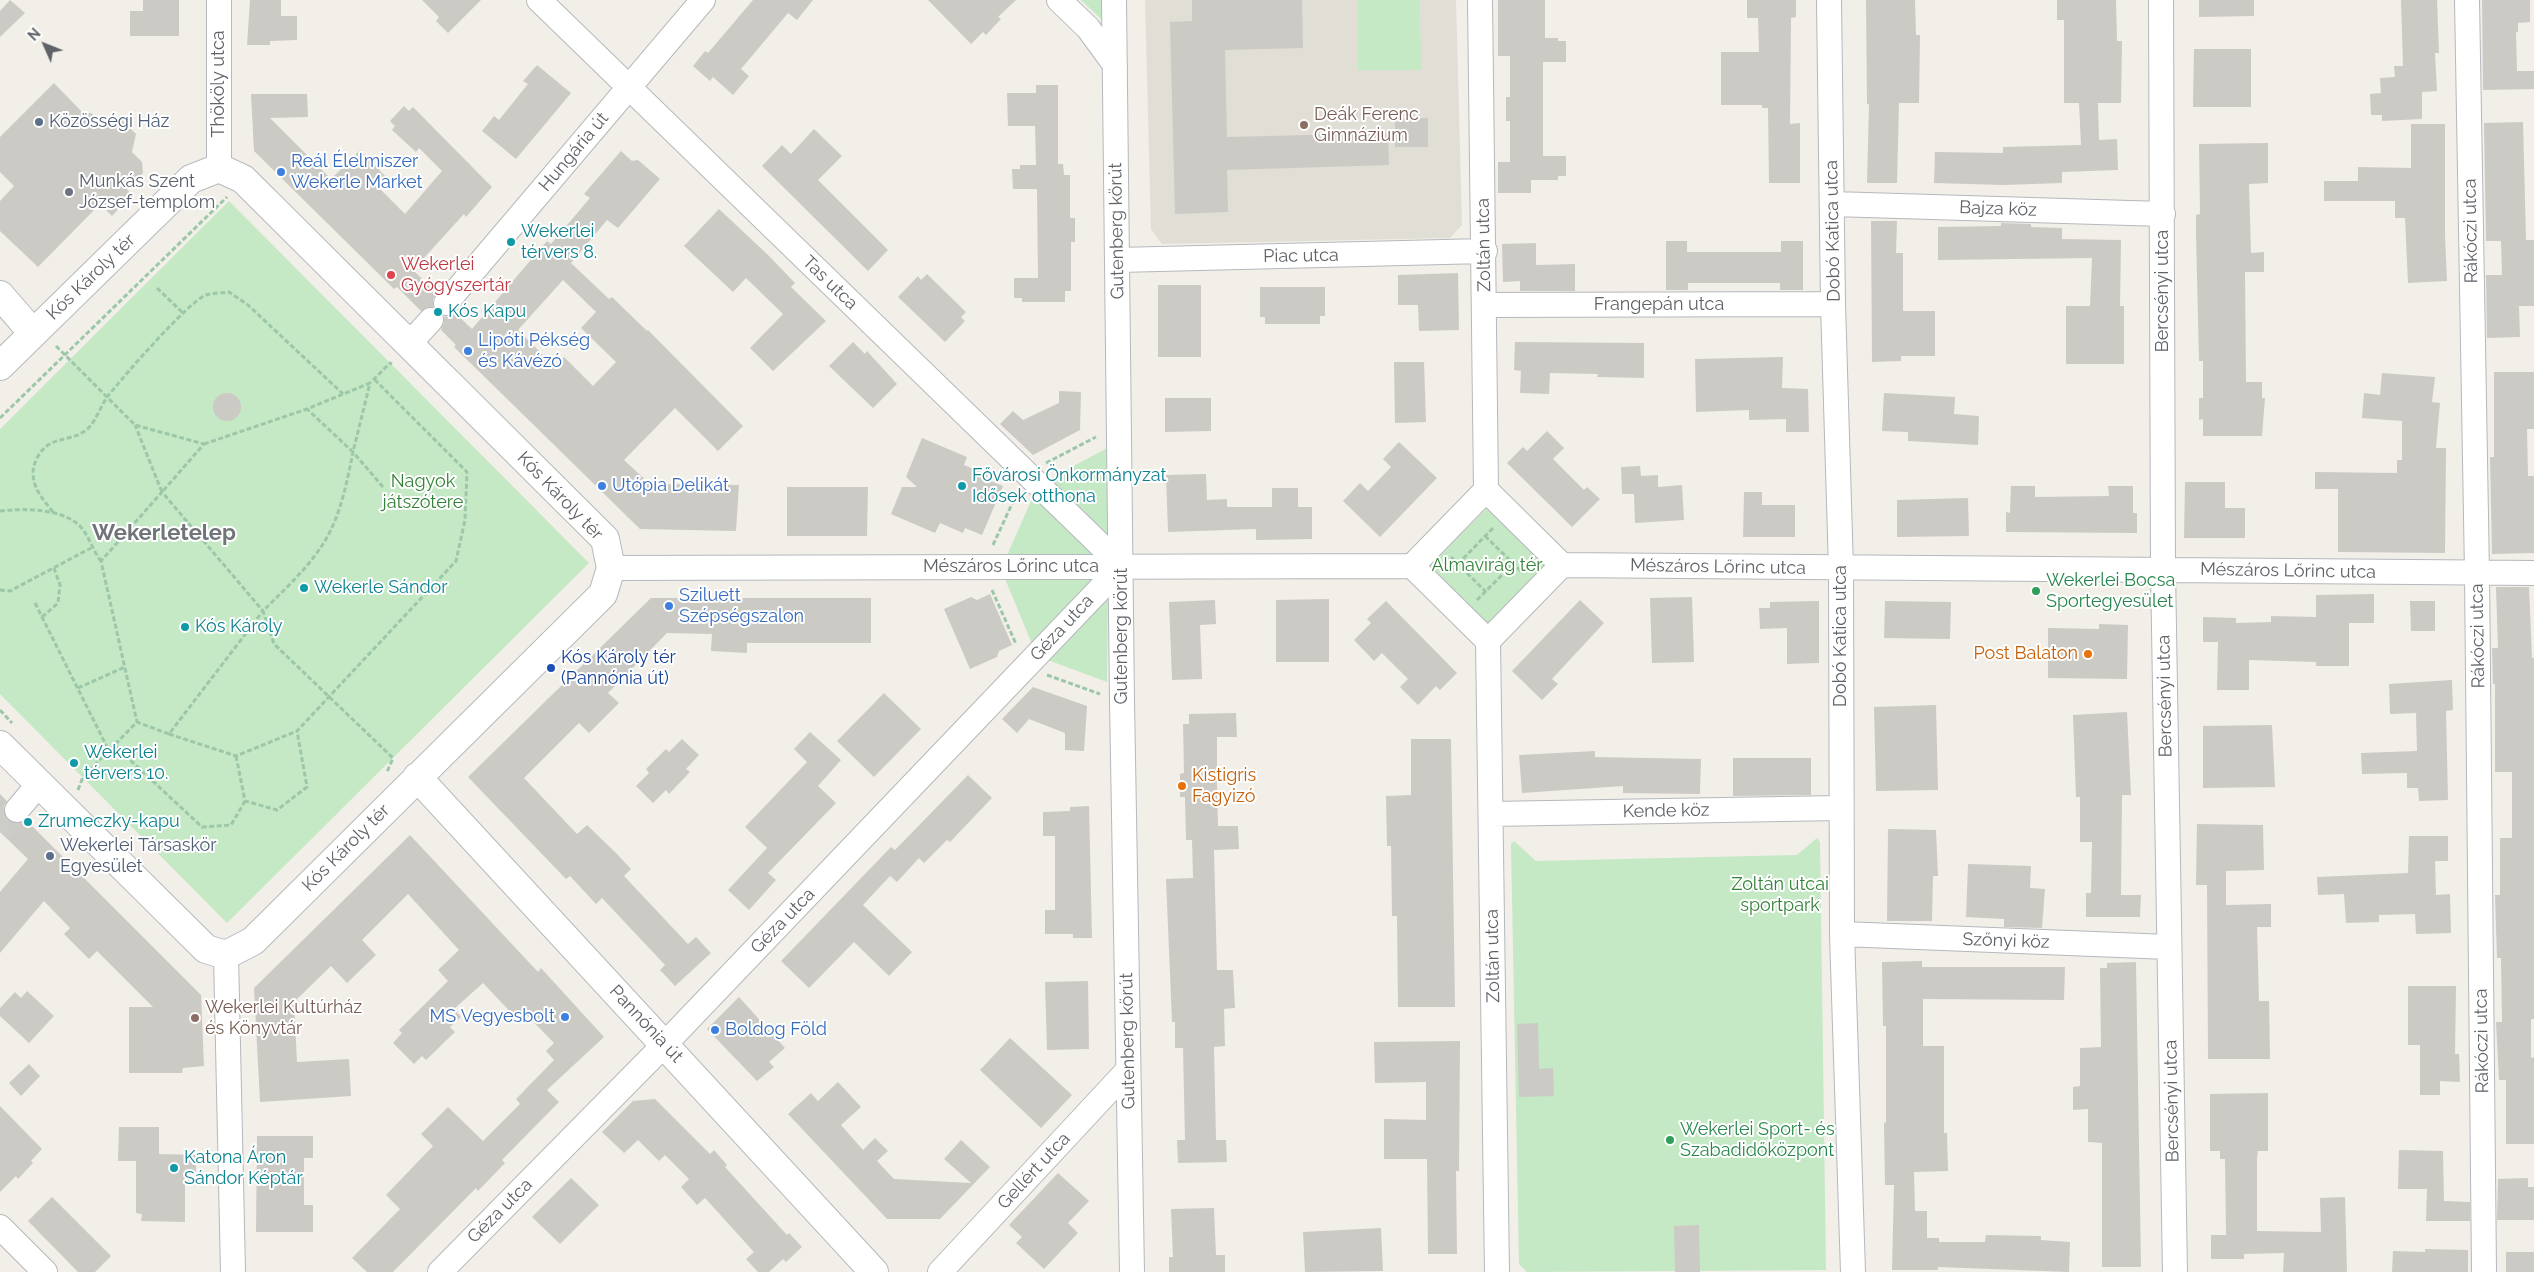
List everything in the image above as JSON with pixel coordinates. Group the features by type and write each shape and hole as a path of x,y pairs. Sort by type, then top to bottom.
{"street":[{"name":"Thököly utca","path":"219,0 219,168"},
{"name":"Tas utca","path":"539,0 1122,566"},
{"name":"Hungária út","path":"400,354 438,312 703,0"},
{"path":"1059,0 1088,28 1115,65"},
{"name":"Gutenberg körút","path":"1114,0 1132,1272"},
{"name":"Zoltán utca","path":"1480,0 1486,490"},
{"name":"Dobó Katica utca","path":"1829,0 1833,304 1841,569 1840,808 1842,934 1853,1272"},
{"name":"Bercsényi utca","path":"2161,0 2163,570 2175,1272"},
{"name":"Rákóczi utca","path":"2467,0 2477,573 2484,1272"},
{"name":"Kós Károly tér","path":"0,366 191,179 219,168 243,179 400,354 605,540 611,568 603,594 406,773 253,941 226,955"},
{"name":"Bajza köz","path":"1833,204 2163,214"},
{"name":"Piac utca","path":"1118,260 1484,251"},
{"path":"0,295 33,333"},
{"name":"Frangepán utca","path":"1485,306 1833,304"},
{"path":"1486,490 1508,512 1562,565 1488,641 1412,566 1486,490"},
{"name":"Mészáros Lőrinc utca","path":"1562,565 1841,569 2534,573"},
{"name":"Géza utca","path":"440,1272 665,1044 1122,566"},
{"name":"Mészáros Lőrinc utca","path":"611,568 1412,566"},
{"name":"Zoltán utca","path":"1488,641 1497,1272"},
{"path":"0,746 206,949 226,955 233,1272"},
{"name":"Pannónia út","path":"406,773 665,1044 874,1272"},
{"path":"17,810 39,784"},
{"name":"Kende köz","path":"1491,814 1840,808"},
{"name":"Szőnyi köz","path":"1842,934 2169,947"},
{"name":"Gellért utca","path":"940,1272 1128,1070"},
{"path":"0,1227 45,1272"}],"path":[{"path":"0,418 232,192"},
{"path":"157,288 183,313"},
{"path":"53,512 39,495 32,477 37,459 49,442 85,431 95,419 107,397 183,313 205,295 229,292 248,305 343,394"},
{"path":"61,339 54,345 135,425 162,492 264,611 274,644 393,758"},
{"path":"101,561 204,444 306,409 370,383 400,354"},
{"path":"137,722 236,756 297,731 456,561 465,520 466,472 374,379"},
{"path":"169,734 264,611 303,570 324,543 342,498 370,383"},
{"path":"306,409 353,452 383,486"},
{"path":"1038,467 1120,422"},
{"path":"135,425 204,444"},
{"path":"992,548 1020,486"},
{"path":"0,511 53,512 70,517 84,531 91,548 101,561 137,722"},
{"path":"1458,564 1508,512"},
{"path":"1485,536 1539,589"},
{"path":"1435,542 1486,592"},
{"path":"0,590 10,591 91,548"},
{"path":"1462,616 1513,564"},
{"path":"42,617 58,603 60,585 54,568"},
{"path":"992,590 1018,649"},
{"path":"36,603 109,750"},
{"path":"78,688 124,667"},
{"path":"1039,672 1098,693"},
{"path":"78,791 83,777 137,722"},
{"path":"245,801 277,810 307,787 297,731"},
{"path":"114,745 202,828 231,825 245,801 236,756"},
{"path":"388,777 406,773"}],"shaded area":[{"name":"Deák Ferenc Gimnázium","path":"1145,0 1456,0 1462,225 1450,238 1162,244 1151,229"}],"green space":[{"path":"1081,0 1102,0 1102,20"},
{"path":"1358,0 1420,0 1421,70 1358,70"},
{"name":"Nagyok játszótere","path":"229,201 589,563 227,923 0,694 0,429"},
{"path":"1109,447 1107,682 1037,656 1001,569 1038,485"},
{"name":"Almavirág tér","path":"1487,508 1545,566 1488,624 1430,566"},
{"name":"Wekerlei Sport- és Szabadidőközpont","path":"1817,838 1820,842 1826,1270 1527,1272 1519,1264 1511,844 1514,841 1536,861 1797,855"}],"building":[{"path":"10,0 25,13 0,37 0,11"},
{"path":"143,0 179,0 179,36 130,36 130,11 143,11"},
{"path":"250,0 281,0 281,16 297,16 297,40 270,41 270,45 247,45"},
{"path":"422,0 481,0 448,33 436,21 439,17"},
{"path":"753,0 813,0 797,20 788,13 741,69 749,76 733,95 713,77 710,81 693,66 705,51 708,53"},
{"path":"928,0 1016,0 998,17 1001,19 986,35 983,32 971,44"},
{"path":"1192,0 1302,0 1303,48 1225,50 1227,137 1388,133 1389,165 1227,170 1228,212 1175,214 1170,22 1192,21"},
{"path":"1498,0 1545,0 1545,38 1558,38 1558,41 1566,41 1566,62 1543,62 1543,156 1566,156 1566,176 1558,176 1558,180 1531,180 1531,193 1498,193 1498,162 1510,162 1510,121 1506,121 1506,97 1510,97 1510,56 1498,56"},
{"path":"1747,0 1796,0 1796,17 1791,18 1790,124 1800,123 1800,183 1769,183 1768,108 1762,108 1762,105 1721,105 1721,52 1759,52 1758,18 1747,18"},
{"path":"1866,0 1915,0 1916,35 1920,35 1919,103 1899,103 1897,183 1867,183 1869,104 1867,104"},
{"path":"2057,0 2116,0 2117,41 2122,41 2121,103 2098,103 2099,140 2117,139 2118,170 2062,172 2062,183 2004,185 1934,183 1935,152 2003,153 2003,147 2081,145 2079,103 2064,103 2064,20 2057,20"},
{"path":"2199,0 2254,0 2254,16 2199,17"},
{"path":"2401,0 2437,0 2439,53 2435,53 2437,91 2422,92 2422,119 2382,121 2382,115 2371,115 2370,94 2381,93 2380,78 2395,77 2394,66 2403,66"},
{"path":"2482,0 2530,0 2530,22 2518,23 2518,32 2516,32 2517,71 2534,71 2534,89 2483,90"},
{"path":"2194,49 2251,49 2251,107 2193,107"},
{"path":"537,65 571,93 516,159 482,131 494,116 499,120 528,84 523,81"},
{"name":"Munkás Szent József-templom","path":"54,83 83,113 91,113 103,123 122,120 136,134 132,152 142,162 143,173 127,190 132,194 112,216 100,204 38,267 0,231 0,201 14,186 0,172 0,137"},
{"path":"1036,85 1058,85 1058,164 1063,164 1064,175 1070,175 1070,218 1075,218 1075,242 1071,242 1071,291 1065,291 1065,302 1022,302 1022,298 1014,298 1014,278 1038,278 1037,189 1013,189 1012,169 1020,169 1020,165 1036,165 1035,126 1008,126 1007,93 1036,93"},
{"path":"251,94 307,94 308,117 270,118 331,179 360,150 389,180 380,189 405,214 442,171 419,148 416,152 392,130 395,126 390,121 404,106 409,111 413,107 492,187 466,217 464,214 413,270 436,293 433,307 421,311 397,287 394,289 254,151"},
{"path":"1428,118 1428,147 1395,147 1395,119"},
{"path":"2523,122 2526,240 2534,240 2534,306 2519,306 2520,337 2487,338 2486,275 2502,275 2501,241 2486,241 2484,123"},
{"path":"2411,124 2445,124 2447,281 2408,283 2405,218 2395,218 2395,201 2324,201 2324,181 2358,181 2358,167 2411,168"},
{"path":"814,129 842,156 818,180 888,250 868,271 762,166 782,145 791,154"},
{"path":"2268,143 2268,183 2249,184 2251,253 2264,252 2264,272 2245,272 2246,382 2262,382 2262,398 2265,398 2262,436 2203,436 2203,419 2199,420 2199,398 2203,398 2203,361 2199,361 2196,234 2196,215 2200,214 2199,144"},
{"path":"621,151 632,161 638,160 660,179 618,228 607,220 571,263 609,299 612,297 648,330 743,426 718,451 675,408 624,460 650,484 739,485 736,531 640,529 454,347 456,345 441,330 444,317 455,313 472,329 547,241 551,244 590,198 584,194","holes":["563,280 596,312 581,328 616,362 593,386 564,357 555,367 518,330"]},
{"path":"719,209 795,283 791,287 826,321 773,371 750,348 783,314 746,278 733,292 684,246"},
{"path":"1871,221 1897,221 1896,253 1903,253 1903,311 1935,311 1935,356 1901,356 1901,361 1872,362"},
{"path":"2001,223 2031,224 2031,227 2062,228 2062,239 2121,240 2120,306 2124,306 2124,364 2066,364 2066,306 2090,306 2092,258 1938,260 1938,227 2001,226"},
{"path":"1666,241 1687,241 1687,252 1781,252 1781,241 1803,241 1803,290 1780,290 1780,283 1688,283 1688,290 1666,290"},
{"path":"1536,243 1536,265 1575,264 1575,291 1520,291 1520,281 1503,282 1502,244"},
{"path":"1458,273 1459,330 1419,331 1418,305 1398,305 1398,275"},
{"path":"927,274 966,312 961,317 965,321 945,342 898,297 918,276 921,280"},
{"path":"1158,285 1201,285 1201,357 1158,357"},
{"path":"1260,287 1325,287 1325,316 1320,316 1320,324 1265,324 1265,317 1260,317"},
{"path":"853,342 865,354 867,351 897,384 873,408 829,366"},
{"path":"1515,342 1644,343 1644,378 1597,377 1598,374 1550,373 1549,394 1520,393 1521,371 1514,370"},
{"path":"1783,357 1782,388 1808,389 1809,432 1786,432 1786,419 1749,420 1749,410 1696,412 1695,359"},
{"path":"1394,362 1424,362 1426,422 1395,423"},
{"path":"2494,372 2534,372 2534,429 2527,429 2528,476 2534,476 2534,553 2492,554 2490,457 2494,457"},
{"path":"2382,373 2435,377 2432,402 2440,403 2436,448 2446,448 2445,553 2338,552 2338,489 2315,489 2315,472 2397,473 2397,460 2402,460 2402,421 2362,418 2364,393 2380,395"},
{"path":"1059,391 1081,392 1080,430 1033,455 1000,424 1013,411 1023,420 1059,403"},
{"path":"227,393 237,397 241,407 237,417 227,421 217,417 213,407 217,397"},
{"path":"1884,393 1955,397 1954,414 1979,416 1978,445 1908,441 1908,432 1882,431"},
{"path":"1165,398 1211,398 1211,431 1165,432"},
{"path":"1547,431 1564,448 1553,459 1584,490 1587,487 1600,499 1572,527 1507,463 1523,447 1527,451"},
{"name":"Fővárosi Önkormányzat Idősek otthona","path":"922,438 967,457 964,465 988,475 986,479 1003,486 982,535 965,528 963,533 940,523 935,533 891,514 902,487 917,487 906,477"},
{"path":"1399,442 1437,478 1380,537 1343,501 1360,483 1368,491 1391,467 1383,459"},
{"path":"1640,466 1641,476 1658,475 1658,487 1682,485 1684,520 1635,523 1634,494 1622,494 1621,467"},
{"path":"1206,474 1207,500 1227,499 1227,507 1272,507 1272,488 1298,488 1298,507 1312,507 1312,539 1256,540 1256,529 1168,532 1166,475"},
{"path":"2185,482 2225,482 2225,508 2245,508 2245,538 2184,538"},
{"path":"2011,486 2035,486 2035,497 2109,496 2108,486 2133,486 2133,513 2137,513 2137,533 2006,532 2006,512 2010,513"},
{"path":"787,487 868,487 867,536 787,536"},
{"path":"1744,492 1762,492 1762,505 1795,505 1795,537 1743,537"},
{"path":"1968,498 1969,536 1897,537 1897,500"},
{"path":"2496,587 2529,587 2532,658 2534,658 2534,1019 2531,1019 2531,1058 2534,1057 2534,1144 2506,1144 2506,1080 2499,1080 2496,1022 2502,1022 2501,958 2497,958 2495,895 2500,895 2500,838 2512,838 2512,772 2495,772 2495,684 2493,684 2492,648 2498,648"},
{"path":"990,594 1012,645 999,651 997,657 970,669 944,609 971,597 977,600"},
{"path":"2374,594 2374,623 2349,623 2349,666 2316,666 2316,662 2249,660 2249,690 2217,690 2218,642 2203,642 2203,617 2236,618 2236,623 2271,622 2271,616 2316,617 2316,595"},
{"path":"1692,597 1694,662 1652,663 1650,598"},
{"path":"651,598 871,598 871,643 747,643 747,653 711,651 712,634 667,633 608,693 619,703 589,733 579,723 524,778 577,834 587,825 616,853 631,869 624,876 688,944 696,937 711,953 675,986 660,970 665,965 602,898 596,904 570,876 566,879 468,777"},
{"path":"1329,599 1329,662 1276,662 1276,600"},
{"path":"1215,600 1216,624 1200,625 1202,679 1172,680 1169,602"},
{"path":"1580,600 1604,623 1552,679 1558,684 1542,700 1512,671"},
{"path":"1386,601 1457,673 1440,690 1436,686 1418,705 1400,687 1408,679 1382,653 1374,661 1354,640 1371,623 1367,619"},
{"path":"1819,601 1819,663 1787,664 1787,628 1760,629 1759,608 1770,608 1770,602"},
{"path":"1885,601 1951,602 1950,639 1884,638"},
{"path":"2410,601 2435,601 2435,631 2411,631"},
{"name":"Post Balaton","path":"2099,624 2128,625 2127,679 2048,678 2048,628 2099,629"},
{"path":"2452,680 2453,710 2446,711 2448,800 2419,801 2418,788 2407,788 2407,773 2362,774 2361,753 2417,751 2416,713 2390,714 2389,684"},
{"path":"1033,687 1087,706 1084,751 1065,750 1065,733 1029,719 1017,733 1002,719"},
{"path":"884,693 921,729 874,777 837,741"},
{"path":"1936,705 1938,790 1876,791 1874,707"},
{"path":"2127,712 2131,795 2122,795 2121,895 2141,895 2140,917 2086,917 2086,893 2091,893 2092,842 2080,842 2080,797 2076,797 2073,715"},
{"path":"1236,713 1237,737 1217,737 1217,784 1218,826 1238,826 1239,849 1214,850 1217,970 1233,970 1235,1008 1224,1009 1225,1046 1214,1047 1216,1140 1226,1140 1227,1162 1178,1163 1177,1140 1185,1140 1183,1048 1175,1048 1175,1022 1172,1022 1166,879 1193,878 1192,840 1186,840 1185,797 1180,797 1180,774 1184,773 1183,724 1189,724 1189,714"},
{"path":"2272,725 2275,787 2203,788 2203,726"},
{"path":"810,732 841,760 818,786 836,803 768,873 776,880 749,910 728,890 767,848 745,827 807,762 794,749"},
{"path":"682,739 699,755 686,769 690,772 669,794 666,790 653,803 636,786 649,773 646,769 666,749 669,752"},
{"path":"1411,739 1451,739 1455,1007 1398,1007 1397,916 1392,916 1391,846 1387,846 1386,796 1411,795"},
{"path":"1595,751 1595,757 1701,759 1700,794 1623,793 1623,786 1522,793 1519,755"},
{"path":"1733,758 1811,758 1811,795 1733,796"},
{"path":"968,775 992,798 950,842 947,840 924,863 919,858 897,882 890,876 863,905 912,952 889,976 854,942 809,988 781,961 891,847 895,850"},
{"path":"0,794 7,801 3,808 8,820 15,824 26,820 201,995 204,1066 183,1068 182,1073 129,1073 129,1007 153,1007 97,951 89,959 64,934 70,928 44,901 0,953 0,892 28,859 0,832"},
{"path":"1089,806 1092,938 1073,938 1073,934 1045,934 1045,910 1055,910 1055,836 1043,836 1043,812 1070,811 1070,807"},
{"path":"2197,824 2263,825 2264,870 2226,871 2226,905 2271,904 2271,927 2257,927 2259,1001 2269,1001 2270,1059 2208,1059 2207,885 2196,885"},
{"path":"1888,829 1936,830 1938,876 1933,876 1932,921 1887,921"},
{"path":"410,835 538,972 541,968 604,1037 547,1090 559,1102 502,1160 505,1163 478,1191 476,1188 393,1272 367,1272 352,1258 400,1209 386,1195 433,1146 421,1134 448,1107 483,1141 520,1104 516,1099 554,1060 546,1051 554,1043 524,1012 517,1019 483,983 454,1009 461,1017 450,1027 455,1032 426,1060 422,1056 414,1064 393,1043 402,1033 399,1030 448,981 438,970 459,950 408,894 362,940 376,955 347,983 331,966 294,1002 297,1062 349,1059 351,1096 260,1102 254,988"},
{"path":"2409,836 2448,836 2448,861 2435,861 2436,895 2450,894 2451,933 2416,934 2415,914 2379,915 2379,922 2346,923 2344,894 2318,895 2317,877 2408,873"},
{"path":"1968,864 2031,866 2030,888 2045,889 2042,928 2004,927 2004,919 1966,917"},
{"path":"1922,961 1922,967 2065,967 2064,1000 1923,999 1923,1046 1944,1046 1944,1133 1947,1133 1948,1171 1914,1172 1915,1211 1927,1211 1927,1238 1939,1238 1939,1242 1985,1242 1986,1235 2041,1236 2041,1240 2070,1242 2069,1272 1938,1267 1938,1270 1892,1270 1894,1185 1885,1185 1886,1026 1883,1026 1882,962"},
{"path":"2136,962 2141,1267 2102,1267 2102,1143 2088,1142 2088,1109 2073,1110 2073,1087 2080,1086 2080,1048 2101,1047 2100,968 2107,968 2107,963"},
{"path":"1088,981 1089,1049 1047,1050 1045,982"},
{"path":"2408,986 2456,986 2455,1054 2459,1054 2460,1082 2440,1081 2440,1095 2420,1095 2420,1045 2408,1045"},
{"path":"27,991 54,1016 29,1043 0,1016 0,1008 15,992 21,998"},
{"path":"739,997 785,1048 769,1062 774,1067 757,1081 707,1029"},
{"path":"1538,1023 1539,1069 1553,1068 1554,1096 1519,1097 1517,1024"},
{"path":"1010,1038 1072,1095 1041,1128 980,1070"},
{"path":"1460,1041 1459,1171 1456,1171 1457,1254 1428,1254 1427,1159 1384,1159 1384,1119 1426,1120 1426,1082 1375,1083 1374,1042"},
{"path":"29,1064 40,1076 21,1096 9,1083"},
{"path":"838,1082 861,1107 841,1125 863,1150 875,1138 888,1151 877,1161 894,1179 971,1183 944,1159 961,1140 990,1167 940,1219 887,1219 788,1114 811,1093 818,1101"},
{"path":"2268,1093 2268,1151 2258,1151 2257,1159 2257,1231 2321,1232 2320,1198 2345,1197 2347,1272 2283,1272 2284,1253 2244,1254 2244,1259 2211,1259 2211,1235 2226,1235 2225,1159 2220,1159 2220,1151 2210,1151 2210,1094"},
{"path":"655,1099 710,1154 714,1150 727,1165 725,1167 787,1235 789,1233 802,1247 786,1262 783,1259 769,1272 758,1272 746,1259 754,1252 705,1198 697,1205 681,1187 689,1179 665,1155 659,1161 638,1140 624,1153 602,1132 633,1101"},
{"path":"0,1106 42,1149 31,1161 33,1163 18,1179 16,1176 0,1192"},
{"path":"119,1127 159,1127 159,1154 196,1155 196,1184 185,1184 185,1222 141,1221 142,1214 136,1213 136,1161 118,1161"},
{"path":"257,1136 313,1136 313,1158 304,1158 304,1205 313,1205 313,1232 256,1232"},
{"path":"2399,1150 2443,1151 2444,1201 2470,1202 2470,1221 2426,1221 2427,1189 2398,1189"},
{"path":"1058,1173 1089,1201 1068,1223 1078,1233 1044,1269 1016,1243 1022,1237 1009,1225"},
{"path":"571,1178 599,1205 560,1244 532,1217"},
{"path":"2528,1178 2528,1187 2534,1187 2534,1220 2497,1220 2498,1179"},
{"path":"52,1197 111,1256 95,1272 78,1272 28,1221"},
{"path":"1214,1208 1216,1255 1225,1255 1225,1272 1169,1272 1169,1257 1173,1257 1171,1209"},
{"path":"1699,1225 1700,1272 1675,1272 1674,1226"},
{"path":"1381,1228 1383,1271 1305,1272 1303,1232"},
{"path":"2425,1249 2468,1250 2468,1272 2392,1272 2393,1251 2425,1252"},
{"path":"2506,1252 2534,1252 2534,1272 2506,1272"}],"tunnel":[{"path":"0,831 17,810"}],"place":[{"name":"Közösségi Ház","path":"39,122"},
{"name":"Deák Ferenc Gimnázium","path":"1304,125"},
{"name":"Reál Élelmiszer Wekerle Market","path":"281,172"},
{"name":"Munkás Szent József-templom","path":"69,192"},
{"name":"Wekerlei térvers 8.","path":"511,242"},
{"name":"Wekerlei Gyógyszertár","path":"391,275"},
{"name":"Kós Kapu","path":"438,312"},
{"name":"Lipóti Pékség és Kávézó","path":"468,351"},
{"name":"Utópia Delikát","path":"602,486"},
{"name":"Fővárosi Önkormányzat Idősek otthona","path":"962,486"},
{"name":"Wekerle Sándor","path":"304,588"},
{"name":"Wekerlei Bocsa Sportegyesület","path":"2036,591"},
{"name":"Sziluett Szépségszalon","path":"669,606"},
{"name":"Kós Károly","path":"185,627"},
{"name":"Post Balaton","path":"2088,654"},
{"name":"Kós Károly tér (Pannónia út)","path":"551,668"},
{"name":"Wekerlei térvers 10.","path":"74,763"},
{"name":"Kistigris Fagyizó","path":"1182,786"},
{"name":"Zrumeczky-kapu","path":"28,822"},
{"name":"Wekerlei Társaskör Egyesület","path":"50,856"},
{"name":"MS Vegyesbolt","path":"565,1017"},
{"name":"Wekerlei Kultúrház és Könyvtár","path":"195,1018"},
{"name":"Boldog Föld","path":"715,1030"},
{"name":"Wekerlei Sport- és Szabadidőközpont","path":"1670,1140"},
{"name":"Katona Áron Sándor Képtár","path":"174,1168"}],"district":[{"name":"Wekerletelep","path":"164,533"}],"park label":[{"name":"Zoltán utcai sportpark","path":"1780,895"}]}
